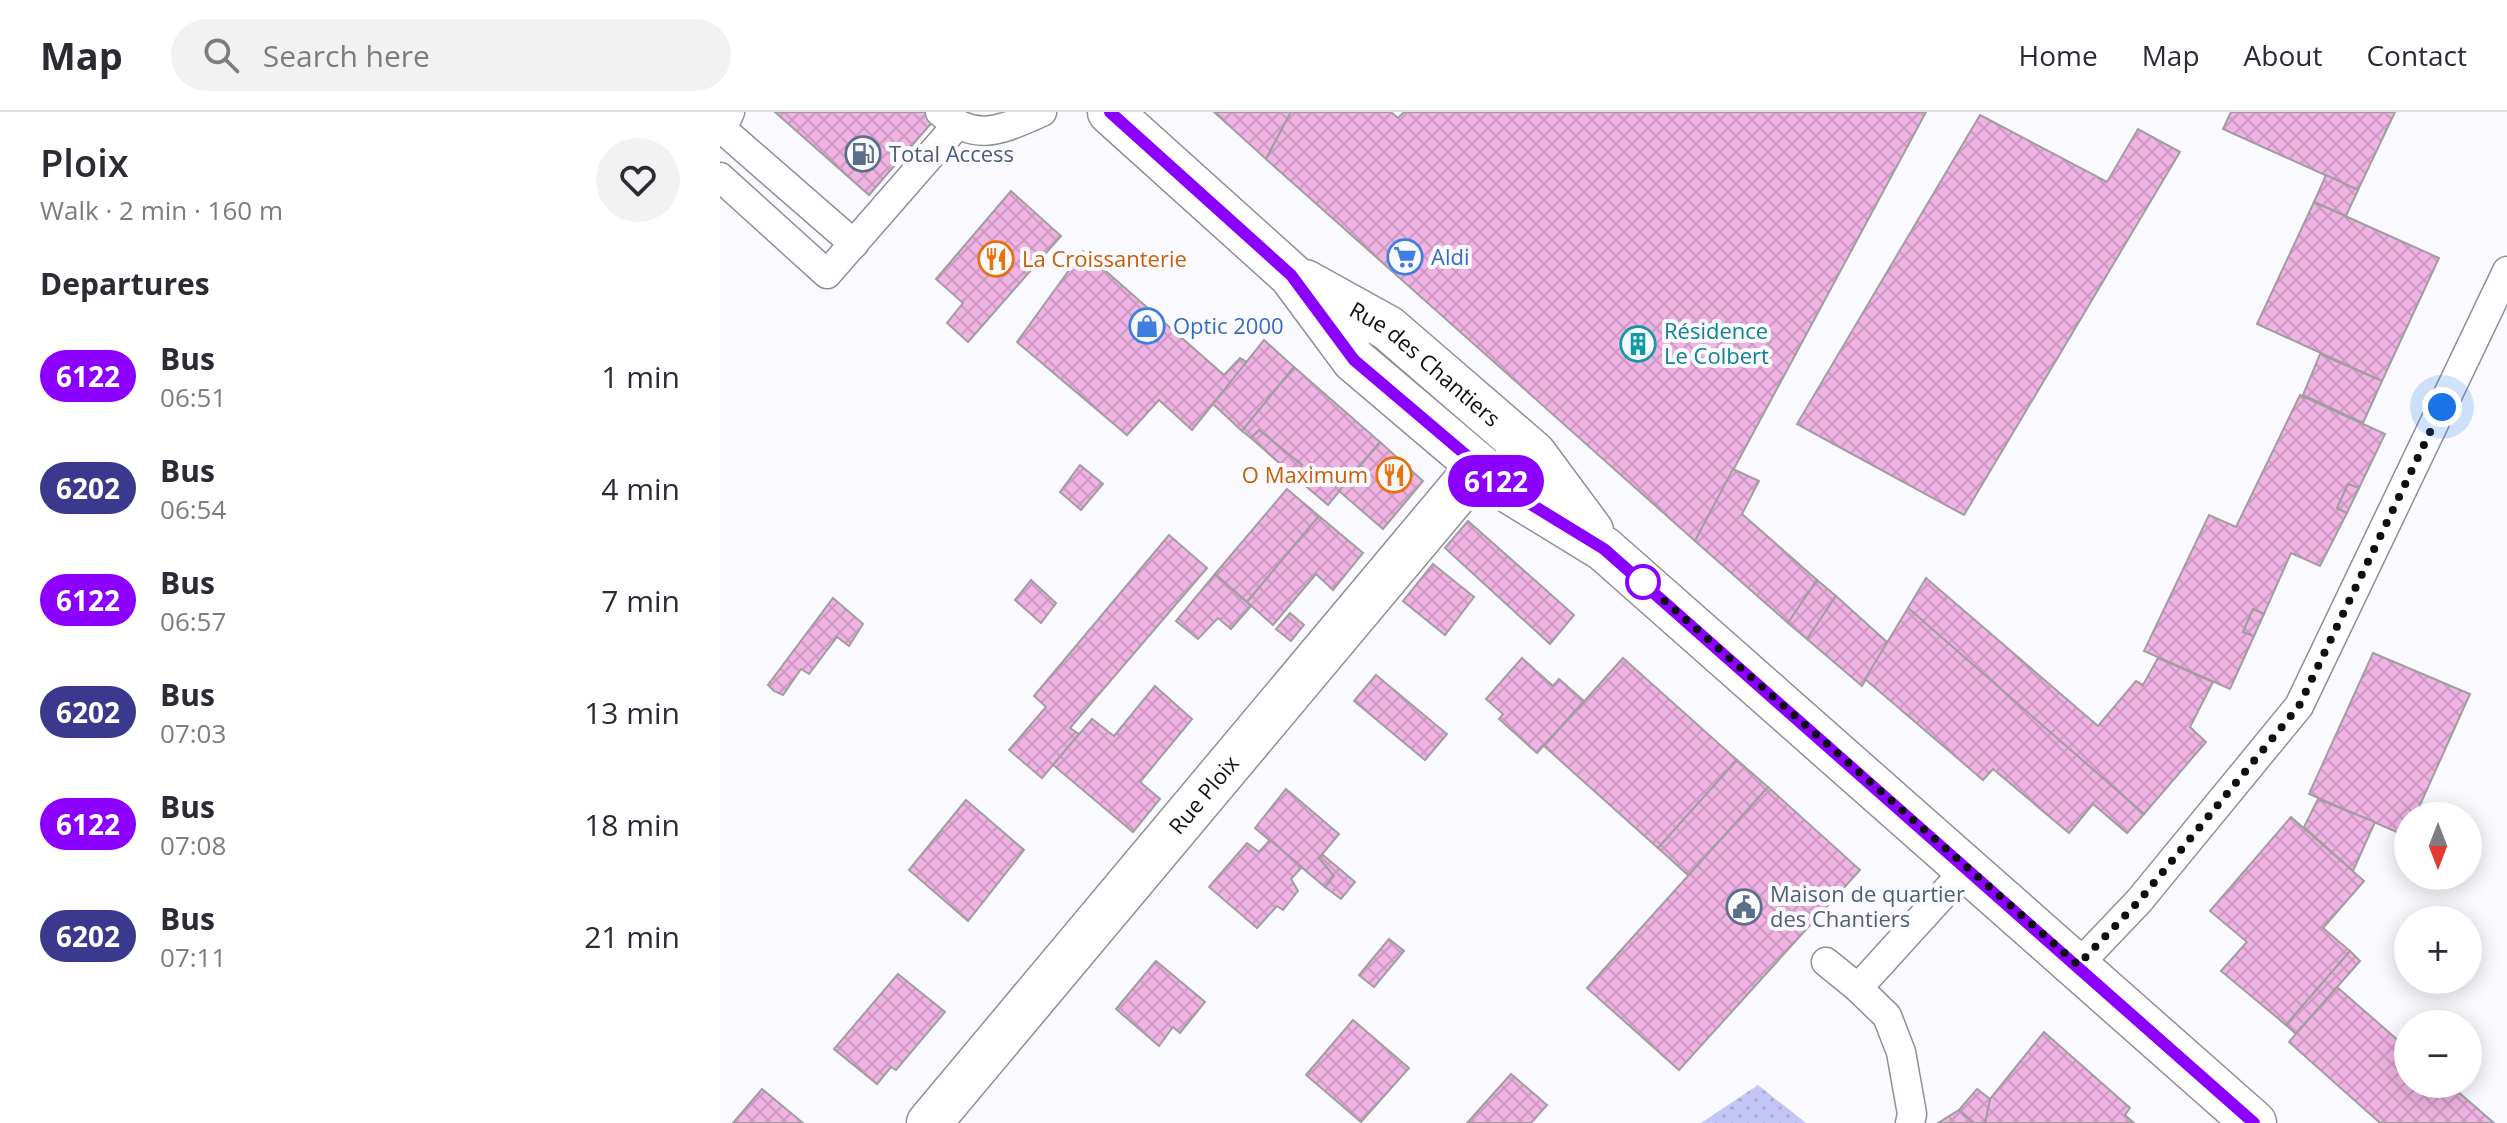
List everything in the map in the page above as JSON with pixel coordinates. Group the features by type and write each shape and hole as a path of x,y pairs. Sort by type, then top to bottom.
{"main road":[{"name":"Rue des Chantiers","path":"1110,112 1291,275 1354,360 1506,489 1604,549 1968,867 2254,1123"},
{"name":"Rue des Chantiers","path":"1291,275 1388,328 1534,454 1604,549"},
{"name":"Rue Ploix","path":"929,1123 1479,466"}],"lane":[{"path":"730,112 722,129 854,244"},
{"path":"720,177 827,274 854,244 948,119 991,133 1042,112"},
{"path":"2078,965 2139,901 2299,706 2507,271"},
{"path":"1858,988 1968,867"},
{"path":"1826,962 1887,1016 1901,1052 1912,1114 1910,1123"}],"shaded area":[{"path":"1758,1085 1806,1123 1701,1123"}],"building":[{"name":"Total Access","path":"775,112 941,112 869,195"},
{"path":"1214,112 1291,112 1266,159"},
{"name":"Résidence Le Colbert","path":"1291,112 1391,112 1398,118 1404,112 1926,112 1695,541 1266,159"},
{"path":"2231,112 2395,112 2358,190 2223,129"},
{"path":"1980,115 2107,182 2138,129 2180,152 1964,515 1797,424"},
{"path":"2326,175 2358,190 2346,216 2314,202"},
{"name":"La Croissanterie","path":"1011,191 1061,236 968,342 947,323 963,303 936,279"},
{"path":"2314,202 2439,258 2382,381 2257,324"},
{"path":"1083,251 1224,375 1240,358 1247,362 1192,430 1159,400 1127,435 1017,342"},
{"path":"1264,340 1294,367 1242,431 1213,404"},
{"path":"2320,354 2382,381 2363,423 2303,395"},
{"path":"1294,367 1380,442 1328,505 1294,476 1302,465 1259,430 1251,438 1242,431"},
{"path":"2300,395 2385,434 2359,488 2348,484 2337,508 2347,513 2320,566 2291,553 2264,614 2253,609 2243,632 2254,636 2230,689 2144,651 2209,515 2236,527"},
{"path":"1259,430 1302,465 1294,476 1251,438"},
{"path":"1380,442 1423,481 1383,529 1339,491"},
{"path":"1080,465 1103,484 1081,510 1060,492"},
{"path":"1733,469 1759,481 1742,514 1817,580 1788,623 1695,541"},
{"path":"2348,484 2359,488 2347,513 2337,508"},
{"path":"1287,489 1319,516 1247,602 1215,574"},
{"path":"1319,516 1363,553 1333,590 1316,574 1273,625 1247,602"},
{"path":"1468,521 1574,615 1550,644 1445,548"},
{"path":"1169,535 1207,568 1070,728 1079,734 1042,778 1009,750 1046,707 1034,696"},
{"path":"1433,564 1474,597 1445,635 1403,601"},
{"path":"1215,574 1251,606 1231,629 1218,618 1198,639 1176,621"},
{"path":"1926,578 2098,726 2136,681 2143,685 2158,658 2213,682 2190,727 2206,742 2144,814 1908,608"},
{"path":"1031,580 1056,603 1041,623 1015,600"},
{"path":"1817,580 1836,596 1807,639 1788,623"},
{"path":"1836,596 1888,643 1862,686 1807,639"},
{"path":"833,598 863,624 849,646 837,637 809,674 801,669 783,695 774,691 768,685"},
{"path":"1908,608 2144,814 2127,833 2093,804 2069,833 1993,769 1983,780 1865,679"},
{"path":"2253,609 2264,614 2254,636 2243,632"},
{"path":"1290,613 1304,625 1291,641 1276,629"},
{"path":"2373,653 2470,694 2421,802 2394,802 2394,831 2309,794"},
{"path":"1522,658 1553,686 1559,679 1584,701 1537,753 1499,719 1503,714 1486,699"},
{"path":"1623,658 1737,760 1658,848 1544,746"},
{"path":"1376,675 1447,734 1425,760 1354,701"},
{"path":"1155,686 1192,719 1140,782 1160,799 1133,832 1053,765 1092,719 1114,736"},
{"path":"1737,760 1768,787 1689,876 1658,848"},
{"name":"Maison de quartier des Chantiers","path":"1768,787 1860,870 1679,1070 1587,988"},
{"path":"1286,789 1339,834 1319,858 1334,876 1325,887 1255,828"},
{"path":"2318,799 2375,822 2353,871 2304,827"},
{"path":"966,800 1024,850 968,921 909,870"},
{"path":"2291,817 2364,881 2323,928 2350,951 2286,1025 2221,971 2247,942 2210,911"},
{"path":"1270,840 1302,867 1291,879 1298,891 1283,910 1277,906 1257,928 1209,887 1247,843 1259,852"},
{"path":"1323,855 1355,882 1341,899 1325,887 1334,876 1319,858"},
{"path":"1389,939 1404,951 1374,987 1359,975"},
{"path":"2350,951 2360,961 2296,1034 2286,1025"},
{"path":"1156,961 1205,1002 1180,1033 1173,1027 1159,1046 1116,1009"},
{"path":"898,974 945,1012 896,1070 891,1067 877,1084 834,1049"},
{"path":"2337,987 2394,1037 2394,1098 2465,1098 2494,1123 2380,1123 2289,1042"},
{"path":"1353,1020 1409,1068 1361,1122 1306,1075"},
{"path":"2044,1032 2130,1108 2125,1115 2134,1123 1985,1123 1990,1099"},
{"path":"1511,1074 1547,1105 1531,1123 1467,1123"},
{"path":"762,1089 803,1123 733,1123"},
{"path":"1977,1089 1990,1099 1985,1123 1974,1123 1959,1110"},
{"path":"1959,1110 1974,1123 1938,1123"}],"bus line":[{"name":"6122","path":"1110,112 1257,241 1291,275 1354,360 1506,489 1604,549 1968,867 2254,1123"}],"place":[{"name":"Total Access","path":"863,154"},
{"name":"Aldi","path":"1405,257"},
{"name":"La Croissanterie","path":"996,259"},
{"name":"Optic 2000","path":"1147,326"},
{"name":"Résidence Le Colbert","path":"1638,344"},
{"name":"O Maximum","path":"1394,475"},
{"name":"Maison de quartier des Chantiers","path":"1744,907"}],"route":[{"path":"1643,582 2078,965 2139,901 2299,706 2442,407"}]}
